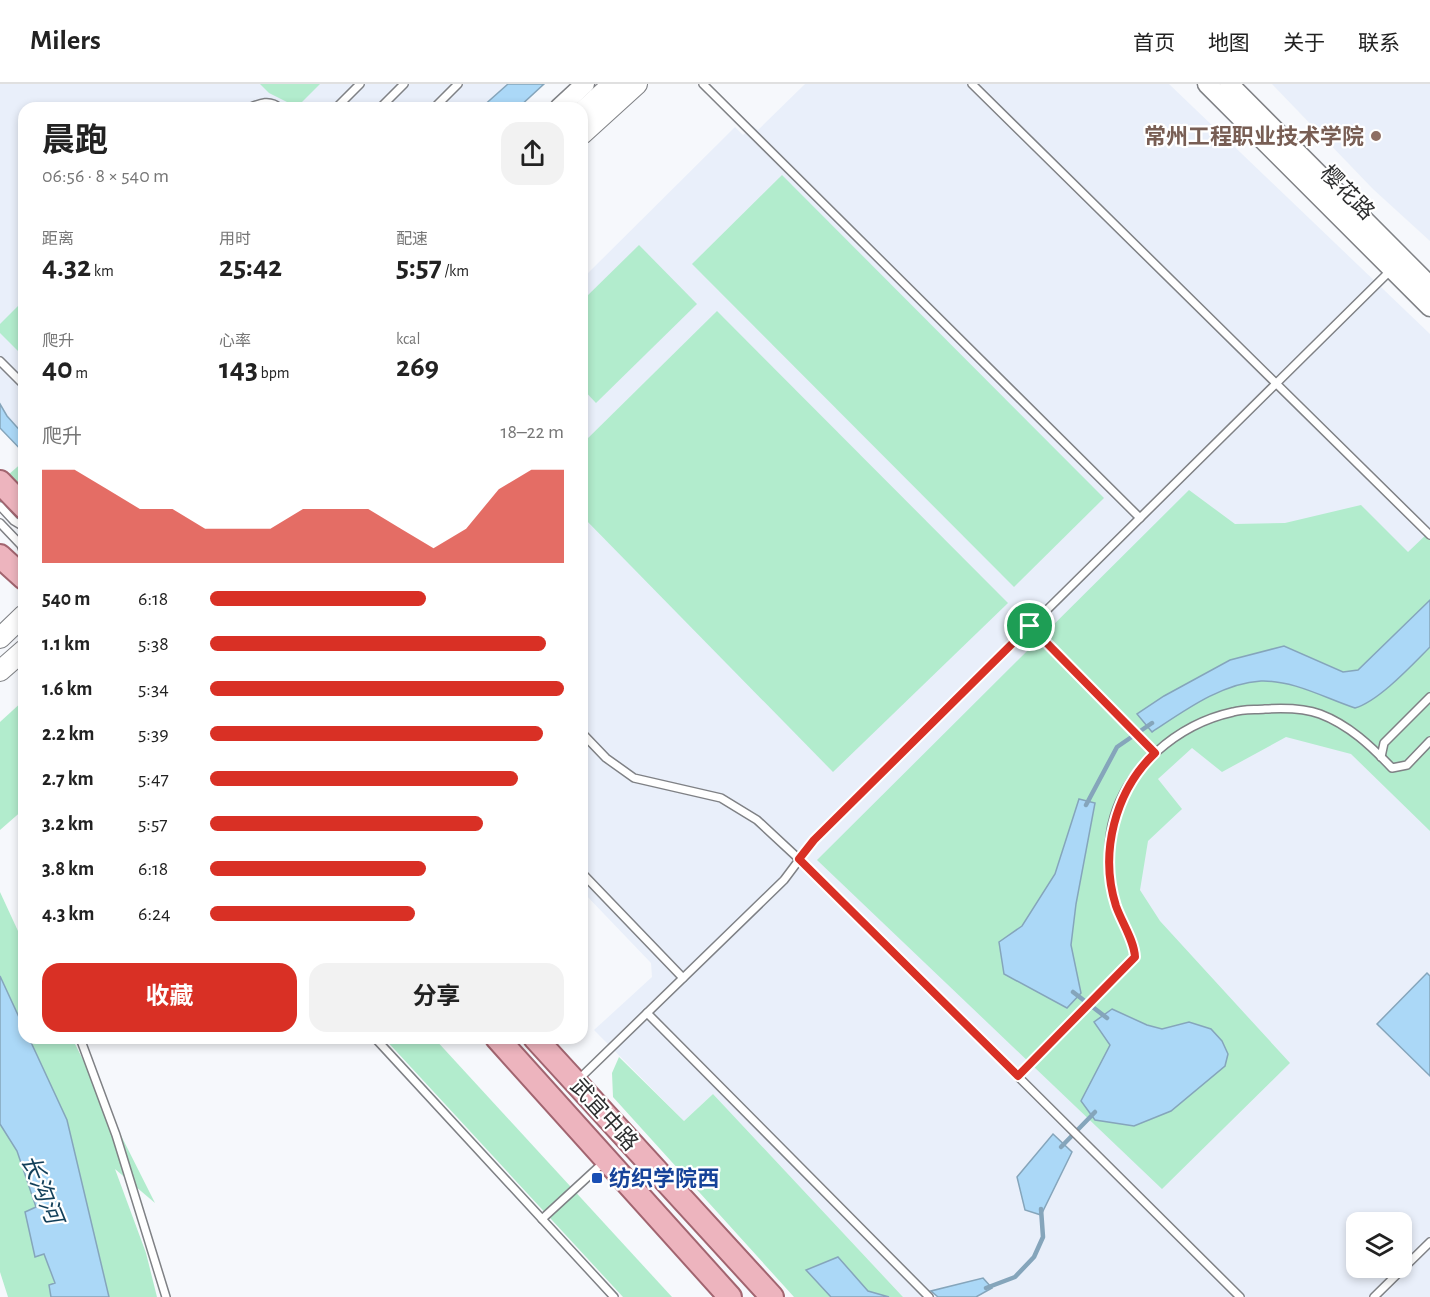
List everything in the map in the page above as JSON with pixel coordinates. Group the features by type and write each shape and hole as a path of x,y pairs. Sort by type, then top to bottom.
{"main road":[{"path":"588,107 613,84"},
{"path":"588,129 637,84"},
{"path":"0,483 18,501"},
{"path":"0,556 18,572"},
{"path":"0,638 18,621"},
{"path":"0,671 18,655"},
{"name":"武宜中路","path":"502,1044 730,1297"},
{"name":"武宜中路","path":"541,1044 772,1297"}],"street":[{"path":"566,102 585,84"},
{"name":"樱花路","path":"1207,84 1397,264 1430,286"},
{"name":"樱花路","path":"1229,84 1397,264 1430,307"}],"lane":[{"path":"342,102 360,84"},
{"path":"386,102 404,84"},
{"path":"440,102 458,84"},
{"path":"703,84 1140,518"},
{"path":"972,84 1430,535"},
{"path":"576,1082 784,880 814,840 1397,264"},
{"path":"0,361 18,379"},
{"path":"0,506 18,523"},
{"path":"0,523 18,542"},
{"path":"1030,626 1155,753"},
{"path":"1381,757 1384,743 1430,698"},
{"path":"1018,1076 1135,957 1134,947 1115,904 1109,867 1113,824 1125,792 1147,761 1164,744 1194,725 1234,711 1282,708 1318,713 1351,729 1392,768 1407,765 1430,741"},
{"path":"588,740 606,759 634,778 721,798 757,820 1240,1297"},
{"path":"588,879 683,978"},
{"path":"646,1013 929,1297"},
{"path":"82,1044 116,1135 166,1297"},
{"path":"381,1044 614,1297"},
{"path":"542,1219 607,1159"},
{"path":"1374,1297 1430,1242"}],"shaded area":[{"path":"0,84 508,84 488,102 18,102 18,428 0,404"},
{"path":"805,84 1169,84 1430,334 1430,1297 903,1297 713,1094 684,1121 594,1030 652,977 651,963 588,897 588,273 735,127 743,135 753,126 758,130"},
{"name":"常州工程职业技术学院","path":"1272,84 1430,84 1430,241 1373,189"}],"green space":[{"path":"260,84 320,84 302,102 287,102 269,93"},
{"path":"782,175 1104,498 1014,587 692,264"},
{"path":"639,245 697,304 596,403 588,394 588,295"},
{"path":"18,306 18,351 0,333 0,324"},
{"path":"717,311 1008,603 833,772 588,522 588,438"},
{"path":"18,466 18,485 8,475"},
{"path":"1189,490 1235,524 1285,523 1361,505 1408,552 1430,531 1430,831 1351,754 1286,737 1222,772 1192,748 1158,779 1182,809 1148,841 1140,890 1160,921 1290,1063 1162,1189 817,860"},
{"path":"18,706 18,814 0,830 0,722"},
{"path":"0,892 18,931 18,1015 0,976"},
{"path":"32,1044 75,1044 155,1203 115,1169 146,1253 157,1297 109,1297 67,1120"},
{"path":"390,1044 440,1044 672,1297 623,1297"},
{"path":"619,1057 684,1121 713,1094 903,1297 794,1297 613,1097 612,1073"},
{"path":"0,1124 17,1151 36,1207 25,1212 35,1256 44,1254 55,1284 49,1286 51,1297 8,1297 0,1272"}],"water":[{"path":"508,84 544,84 524,102 488,102"},
{"path":"0,404 18,428 18,447 0,428"},
{"path":"1430,600 1430,647 1385,690 1355,708 1297,686 1261,681 1218,692 1152,732 1137,714 1164,696 1230,660 1284,646 1343,672 1358,670"},
{"path":"1079,799 1095,803 1076,904 1071,945 1081,993 1067,1008 1004,974 999,942 1022,926 1055,874"},
{"path":"1427,973 1430,976 1430,1076 1377,1024"},
{"name":"长沟河","path":"0,976 18,1015 18,1044 32,1044 67,1120 109,1297 51,1297 49,1285 55,1283 44,1254 35,1257 25,1212 36,1207 17,1151 0,1124"},
{"path":"1112,1009 1147,1025 1162,1029 1189,1022 1211,1029 1222,1041 1228,1054 1225,1066 1171,1111 1134,1126 1095,1120 1081,1101 1110,1045 1094,1022"},
{"path":"1053,1134 1072,1152 1041,1215 1025,1210 1017,1177"},
{"path":"838,1257 868,1291 889,1297 831,1297 806,1270"},
{"path":"983,1278 992,1288 976,1297 938,1297 931,1291"}],"waterway":[{"path":"1086,805 1117,747 1152,723"},
{"path":"1073,992 1107,1018"},
{"path":"1061,1147 1095,1112"},
{"path":"986,1288 1015,1277 1034,1257 1043,1237 1041,1209"}],"place":[{"name":"常州工程职业技术学院","path":"1376,136"},
{"name":"纺织学院西","path":"597,1178"}],"route":[{"path":"1030,626 1155,753 1125,792 1113,824 1109,867 1115,904 1134,947 1135,957 1018,1076 799,859 814,840 1030,626"}]}
